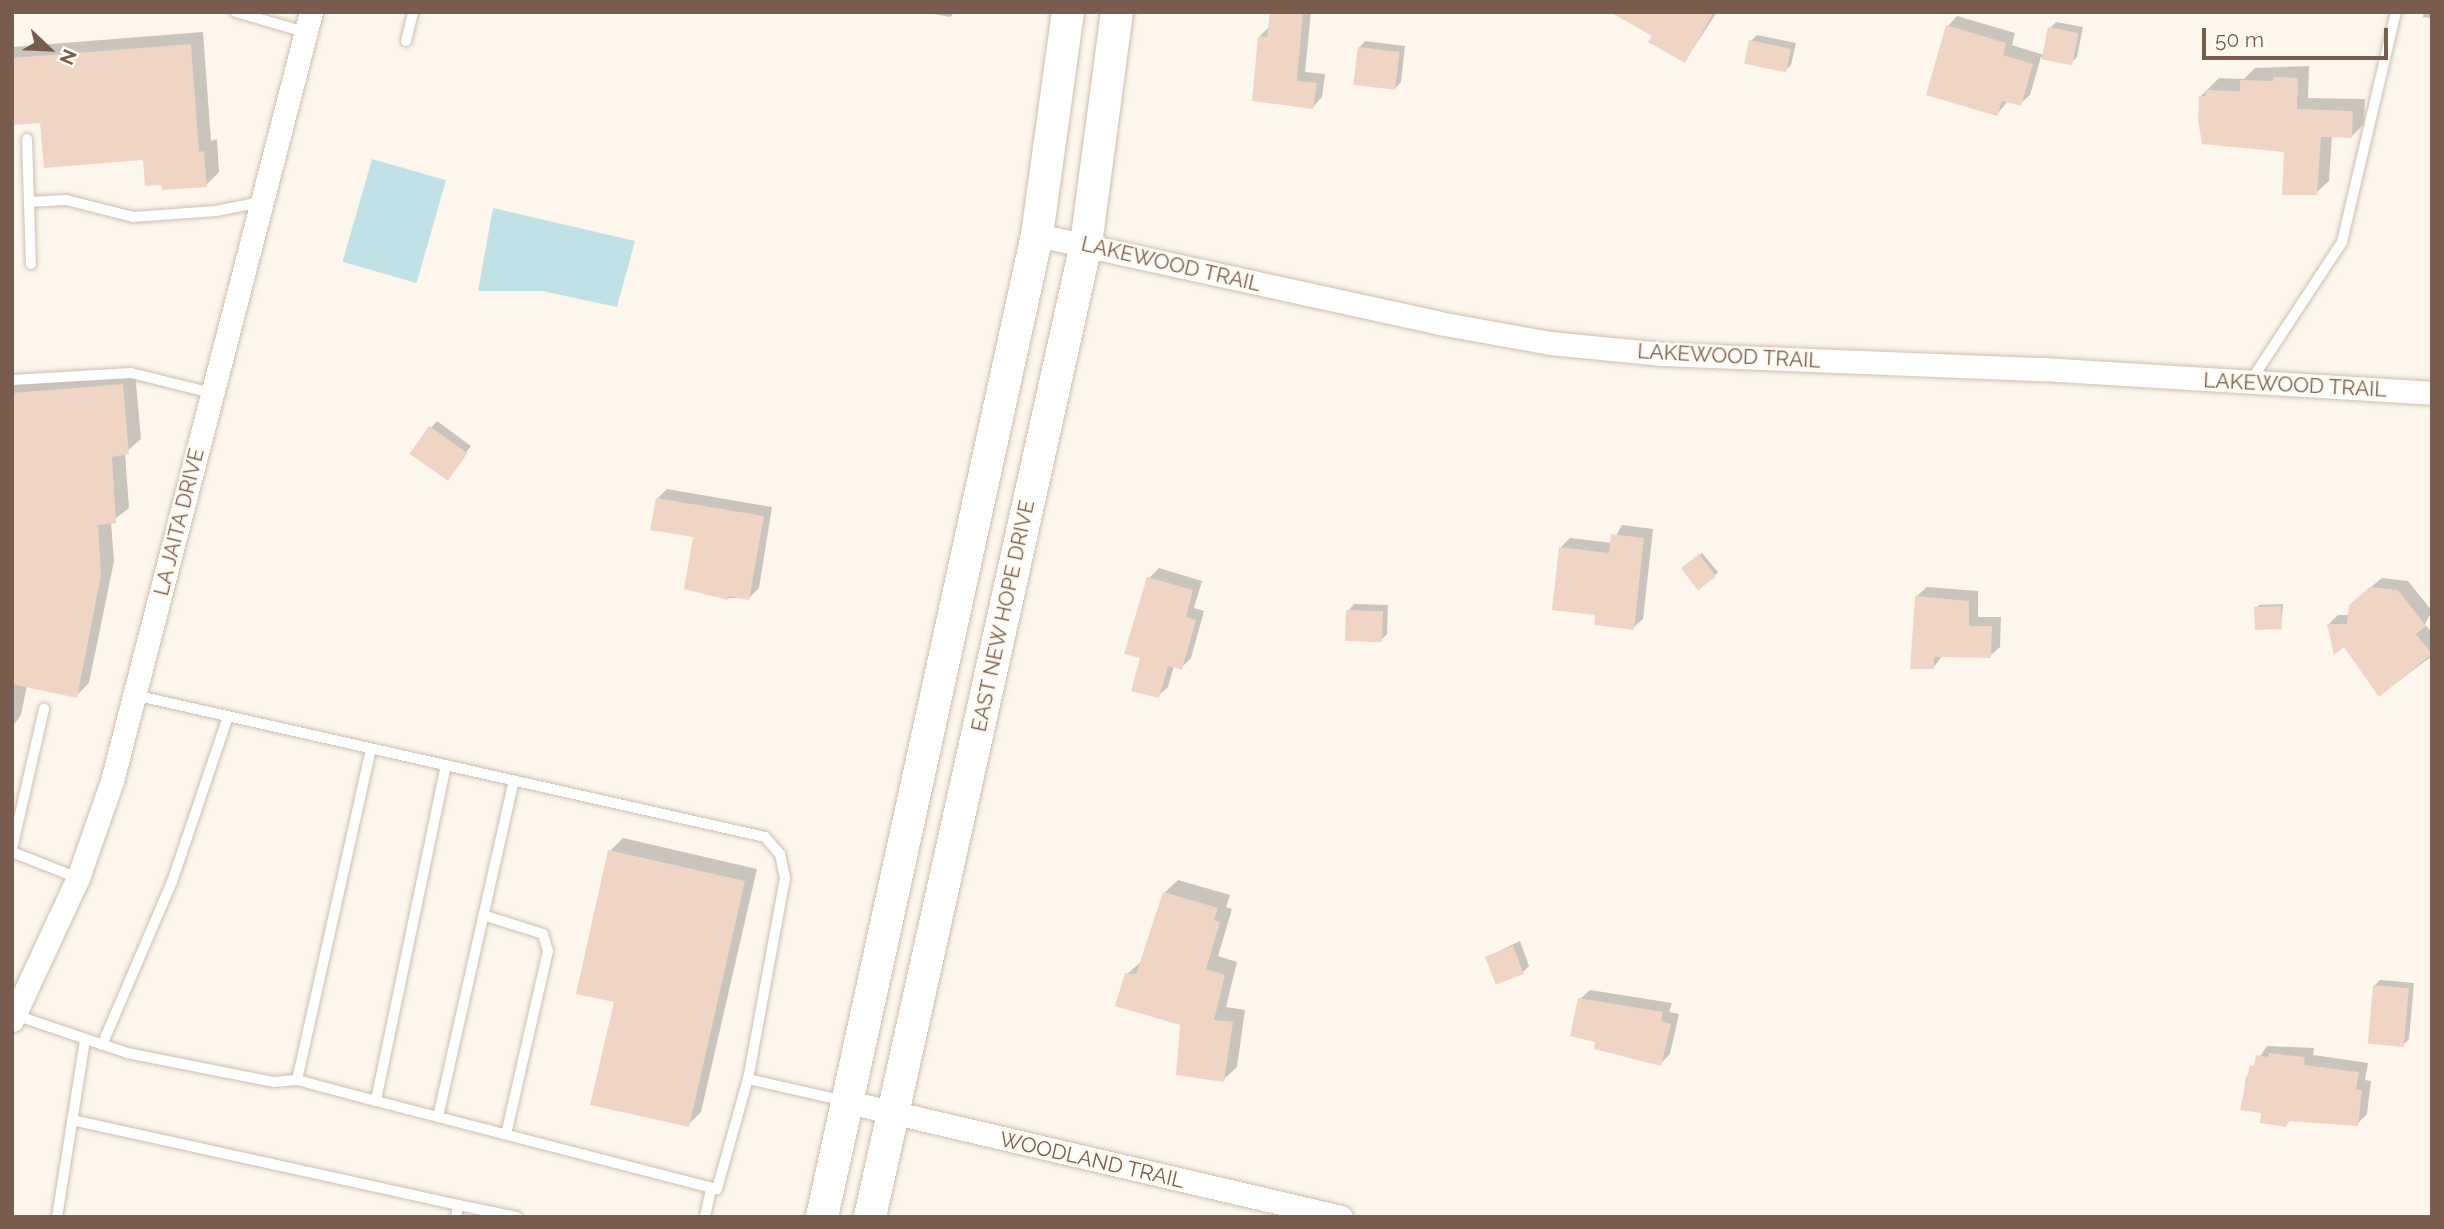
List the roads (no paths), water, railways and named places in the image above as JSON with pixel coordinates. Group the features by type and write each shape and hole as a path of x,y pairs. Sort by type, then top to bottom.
{"street":[{"path":"822,1217 844,1101 1037,235 1068,12"},
{"name":"EAST NEW HOPE DRIVE","path":"870,1217 1086,244 1117,12"},
{"name":"LA JAITA DRIVE","path":"14,1018 78,878 112,780 308,22"},
{"name":"LAKEWOOD TRAIL","path":"1037,235 1439,323 1550,343 1662,354 2432,393"},
{"name":"WOODLAND TRAIL","path":"844,1101 1341,1217"}],"lane":[{"path":"236,12 308,22"},
{"path":"406,41 413,12"},
{"path":"2250,382 2342,242 2396,12"},
{"path":"27,139 31,264"},
{"path":"29,202 66,200 133,216 216,211 261,202"},
{"path":"12,380 131,373 212,393"},
{"path":"14,1018 102,1045 274,1082 297,1080 717,1189 748,1079 785,878 780,854 765,837 134,695"},
{"path":"44,709 12,850 78,878"},
{"path":"102,1045 172,882 228,716"},
{"path":"297,1080 370,749"},
{"path":"376,1101 446,765"},
{"path":"438,1117 514,780"},
{"path":"483,915 542,934 548,951 506,1134"},
{"path":"57,1217 85,1040"},
{"path":"748,1079 844,1101"},
{"path":"72,1120 457,1211 517,1217"},
{"path":"705,1217 711,1189"}],"water":[{"path":"372,159 446,180 417,283 343,262"},
{"path":"493,208 635,241 617,307 542,291 478,291"}]}
